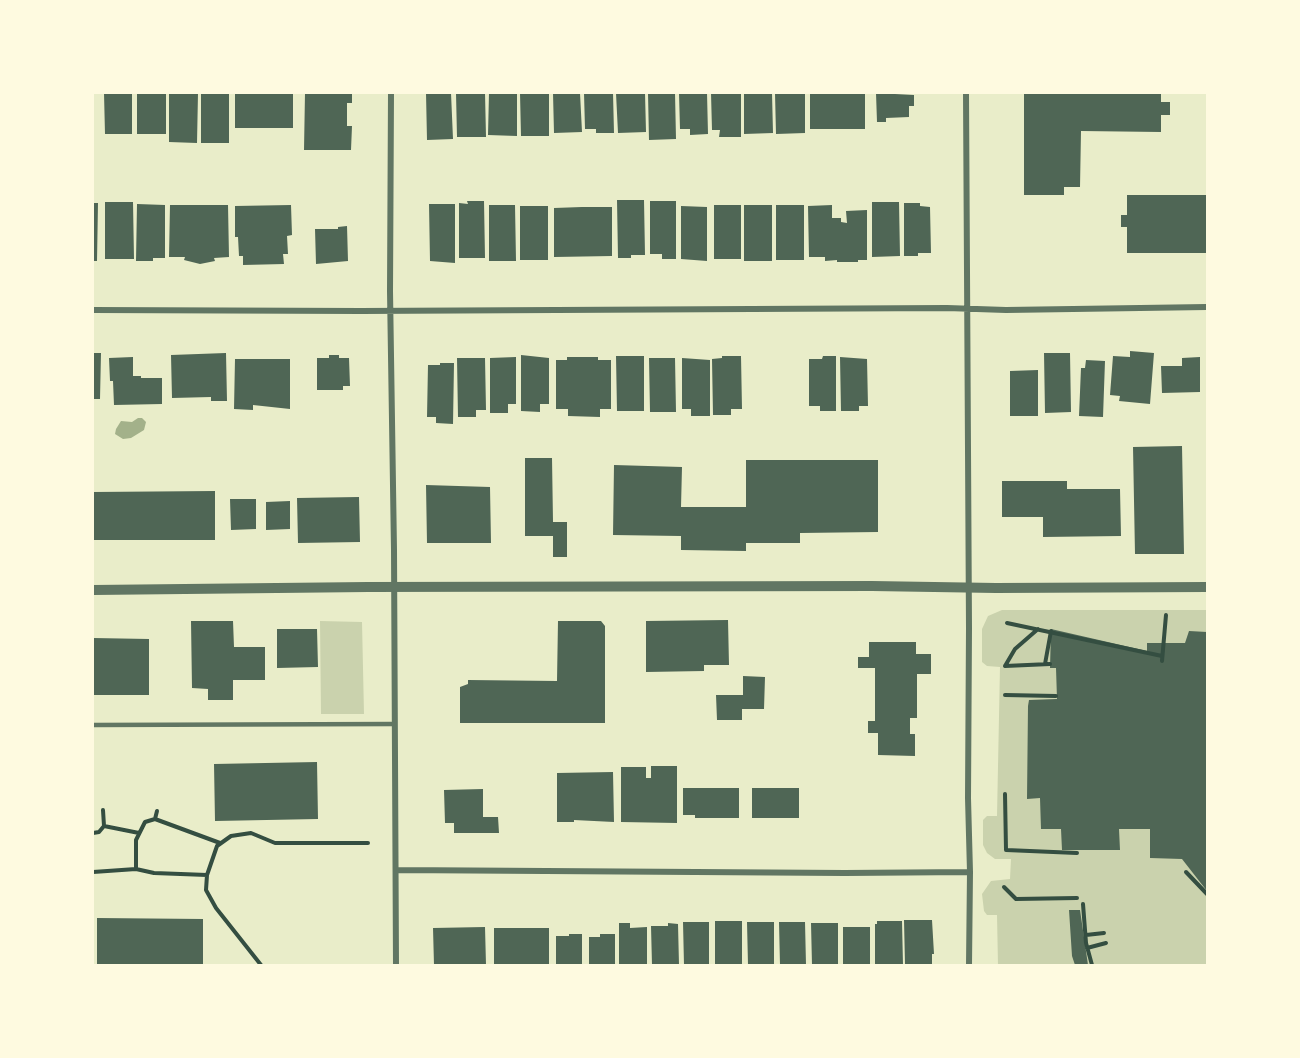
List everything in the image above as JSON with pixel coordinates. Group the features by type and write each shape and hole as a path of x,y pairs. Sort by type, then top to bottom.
{"street":[{"path":"391,93 390,310 396,965"},
{"path":"966,93 969,965"},
{"path":"93,310 1207,307"},
{"path":"93,590 393,587 1207,587"},
{"path":"396,870 970,872"}],"lane":[{"path":"93,725 394,724"}],"path":[{"path":"1007,623 1051,631 1162,658 1166,615"},
{"path":"1038,629 1015,649 1005,666 1047,664 1051,631"},
{"path":"1005,695 1056,696"},
{"path":"1005,794 1006,850 1077,853"},
{"path":"93,833 99,832 104,826 103,810"},
{"path":"155,819 157,810"},
{"path":"136,869 136,840 145,822 155,819 220,843"},
{"path":"104,826 139,833"},
{"path":"261,965 216,908 206,890 207,875 217,846 231,836 251,833 275,843 368,843"},
{"path":"93,872 136,869 154,873 207,875"},
{"path":"1186,872 1207,894"},
{"path":"1004,887 1016,898 1077,898"},
{"path":"1083,904 1092,965"},
{"path":"1086,935 1104,933"},
{"path":"1088,948 1106,943"}],"shaded area":[{"path":"138,418 146,422 144,430 131,438 123,439 115,434 121,421 132,422"},
{"path":"1002,610 1207,610 1207,965 998,965 997,915 987,915 984,911 982,894 991,881 1010,879 1011,859 995,859 987,853 983,845 983,820 987,816 997,816 1000,667 987,666 982,662 982,629 988,616"},
{"path":"320,621 362,622 364,714 321,714"}],"building":[{"path":"104,93 132,93 132,134 105,134"},
{"path":"137,93 166,93 166,134 137,134"},
{"path":"169,93 198,93 197,143 169,142"},
{"path":"201,93 229,93 229,143 201,143"},
{"path":"235,93 293,93 293,128 235,128"},
{"path":"305,93 352,93 352,103 347,103 347,126 352,126 351,150 304,150"},
{"path":"426,93 451,93 453,139 427,140"},
{"path":"456,93 485,93 486,137 457,137"},
{"path":"489,93 517,93 517,136 488,135"},
{"path":"520,93 549,93 549,136 521,136"},
{"path":"553,93 580,93 582,132 554,133"},
{"path":"584,93 613,93 614,133 596,133 596,129 585,129"},
{"path":"616,93 645,93 646,132 618,133"},
{"path":"648,93 675,93 676,139 649,140"},
{"path":"679,93 707,93 708,134 690,135 690,129 680,129"},
{"path":"711,93 741,93 741,137 719,137 720,130 712,130"},
{"path":"744,93 772,93 773,133 744,134"},
{"path":"775,93 805,93 805,133 776,134"},
{"path":"810,93 865,93 865,129 810,129"},
{"path":"876,93 914,95 914,106 909,106 909,117 886,118 886,122 877,122"},
{"path":"1024,93 1161,93 1161,102 1170,102 1170,115 1161,115 1161,132 1081,131 1080,187 1064,187 1064,195 1024,195"},
{"path":"1127,195 1207,195 1207,253 1127,253 1127,227 1121,227 1121,215 1127,215"},
{"path":"617,200 644,200 645,255 618,258"},
{"path":"467,201 484,201 485,258 459,258 459,203 468,204"},
{"path":"650,201 676,201 676,259 662,259 662,254 650,254"},
{"path":"105,202 133,202 134,259 105,259"},
{"path":"872,202 899,202 900,256 872,257"},
{"path":"93,203 98,203 97,261 93,261"},
{"path":"904,203 920,203 920,206 930,207 931,253 904,256"},
{"path":"137,204 165,205 165,258 136,261"},
{"path":"429,204 455,204 455,263 430,261"},
{"path":"170,205 228,205 229,257 214,258 215,261 200,264 184,260 185,257 169,257"},
{"path":"291,205 292,235 287,236 288,254 283,254 284,264 243,265 243,256 239,256 238,237 235,237 235,206"},
{"path":"489,205 515,205 516,261 489,261"},
{"path":"714,205 741,205 741,259 714,259"},
{"path":"744,205 772,205 772,261 744,261"},
{"path":"776,205 804,205 804,260 776,260"},
{"path":"832,205 832,218 841,218 841,222 847,223 846,211 867,210 867,260 837,262 837,260 825,261 825,257 809,257 808,206"},
{"path":"520,206 548,206 548,260 520,260"},
{"path":"681,206 707,207 707,261 681,259"},
{"path":"612,207 612,256 554,257 554,208"},
{"path":"347,226 348,261 316,264 315,229 338,229 338,227"},
{"path":"1130,351 1154,353 1150,404 1119,401 1120,396 1110,395 1113,356 1130,357"},
{"path":"93,353 101,353 100,399 93,399"},
{"path":"226,353 227,401 211,401 211,397 172,398 171,355"},
{"path":"1044,353 1070,353 1071,412 1045,413"},
{"path":"329,355 349,358 350,386 343,386 343,390 317,390 317,358 329,358"},
{"path":"521,355 549,358 549,404 540,404 540,412 521,411"},
{"path":"616,356 644,356 644,411 617,411"},
{"path":"722,356 741,356 742,409 731,409 731,415 713,415 712,359 722,358"},
{"path":"823,356 836,356 836,411 820,411 820,406 809,406 809,359 822,359"},
{"path":"133,357 133,376 162,378 162,404 114,405 109,358"},
{"path":"516,357 516,404 508,404 508,413 490,413 490,358"},
{"path":"567,357 598,357 598,360 611,360 611,409 600,409 600,417 568,416 568,409 556,409 556,360 567,360"},
{"path":"840,357 867,359 868,406 859,406 859,411 841,411"},
{"path":"1200,357 1200,392 1162,393 1161,366 1182,366 1182,358"},
{"path":"457,358 485,358 486,410 476,410 476,417 458,417"},
{"path":"649,358 675,358 676,412 650,412"},
{"path":"682,358 710,360 710,416 691,416 691,409 682,409"},
{"path":"235,359 290,359 290,409 253,405 253,410 234,409"},
{"path":"1086,360 1105,361 1103,417 1079,416 1081,368 1085,368"},
{"path":"440,363 454,363 453,424 436,423 436,417 427,417 428,365 440,365"},
{"path":"1038,370 1038,416 1010,416 1010,371"},
{"path":"1182,446 1184,554 1135,554 1133,447"},
{"path":"525,458 552,458 553,522 567,522 567,557 553,557 553,536 525,536"},
{"path":"746,460 878,460 878,532 800,533 800,543 746,543 746,551 681,550 681,536 613,535 614,465 682,467 681,507 746,507"},
{"path":"1002,481 1067,481 1067,489 1120,489 1121,536 1043,537 1043,517 1002,517"},
{"path":"426,485 490,487 491,543 427,543"},
{"path":"215,491 215,540 93,540 93,492"},
{"path":"359,497 360,542 298,543 297,498"},
{"path":"230,499 256,499 256,529 231,530"},
{"path":"290,501 290,529 266,530 266,502"},
{"path":"728,620 729,665 704,665 704,671 646,672 646,621"},
{"path":"191,621 233,621 234,647 265,647 265,680 233,680 233,700 208,700 208,689 192,688"},
{"path":"558,621 601,621 605,626 605,723 460,723 460,687 468,684 468,680 557,681"},
{"path":"277,629 317,629 318,667 277,668"},
{"path":"1051,629 1147,651 1147,643 1185,643 1189,631 1207,632 1207,891 1182,859 1150,858 1150,829 1119,829 1120,850 1062,850 1061,829 1041,829 1040,798 1027,799 1028,706 1029,700 1057,699 1056,668 1050,668"},
{"path":"93,638 149,639 149,695 93,695"},
{"path":"869,642 916,642 916,654 931,654 931,674 917,674 917,718 910,718 910,734 915,734 915,756 878,755 878,733 868,733 868,721 875,721 875,668 858,668 858,657 869,657"},
{"path":"743,676 765,677 764,709 742,709 742,720 717,720 716,695 743,695"},
{"path":"317,762 318,819 215,821 214,764"},
{"path":"651,766 677,766 677,823 621,822 621,767 646,767 646,778 651,778"},
{"path":"613,772 614,822 574,820 574,822 557,822 557,773"},
{"path":"683,788 739,788 739,818 695,818 695,815 683,815"},
{"path":"752,788 799,788 799,818 752,818"},
{"path":"483,789 483,817 498,817 499,833 454,833 454,823 445,823 444,790"},
{"path":"1069,910 1080,910 1088,965 1075,965 1072,956"},
{"path":"97,918 203,919 203,965 97,965"},
{"path":"904,920 932,920 934,954 932,954 932,965 905,965"},
{"path":"715,921 742,921 742,965 715,965"},
{"path":"877,921 902,921 903,965 875,965 875,924"},
{"path":"683,922 709,922 709,965 684,965"},
{"path":"747,922 774,922 774,965 748,965"},
{"path":"779,922 805,922 806,965 780,965"},
{"path":"619,923 630,923 630,928 647,927 647,965 619,965"},
{"path":"668,923 678,924 679,965 652,965 651,926 668,926"},
{"path":"811,923 838,923 838,965 812,965"},
{"path":"485,927 486,965 434,965 433,928"},
{"path":"843,927 870,927 870,965 843,965"},
{"path":"494,928 549,928 549,965 494,965"},
{"path":"569,934 582,934 582,965 556,965 556,936 569,936"},
{"path":"600,934 615,934 615,965 589,965 589,937 600,937"}]}
